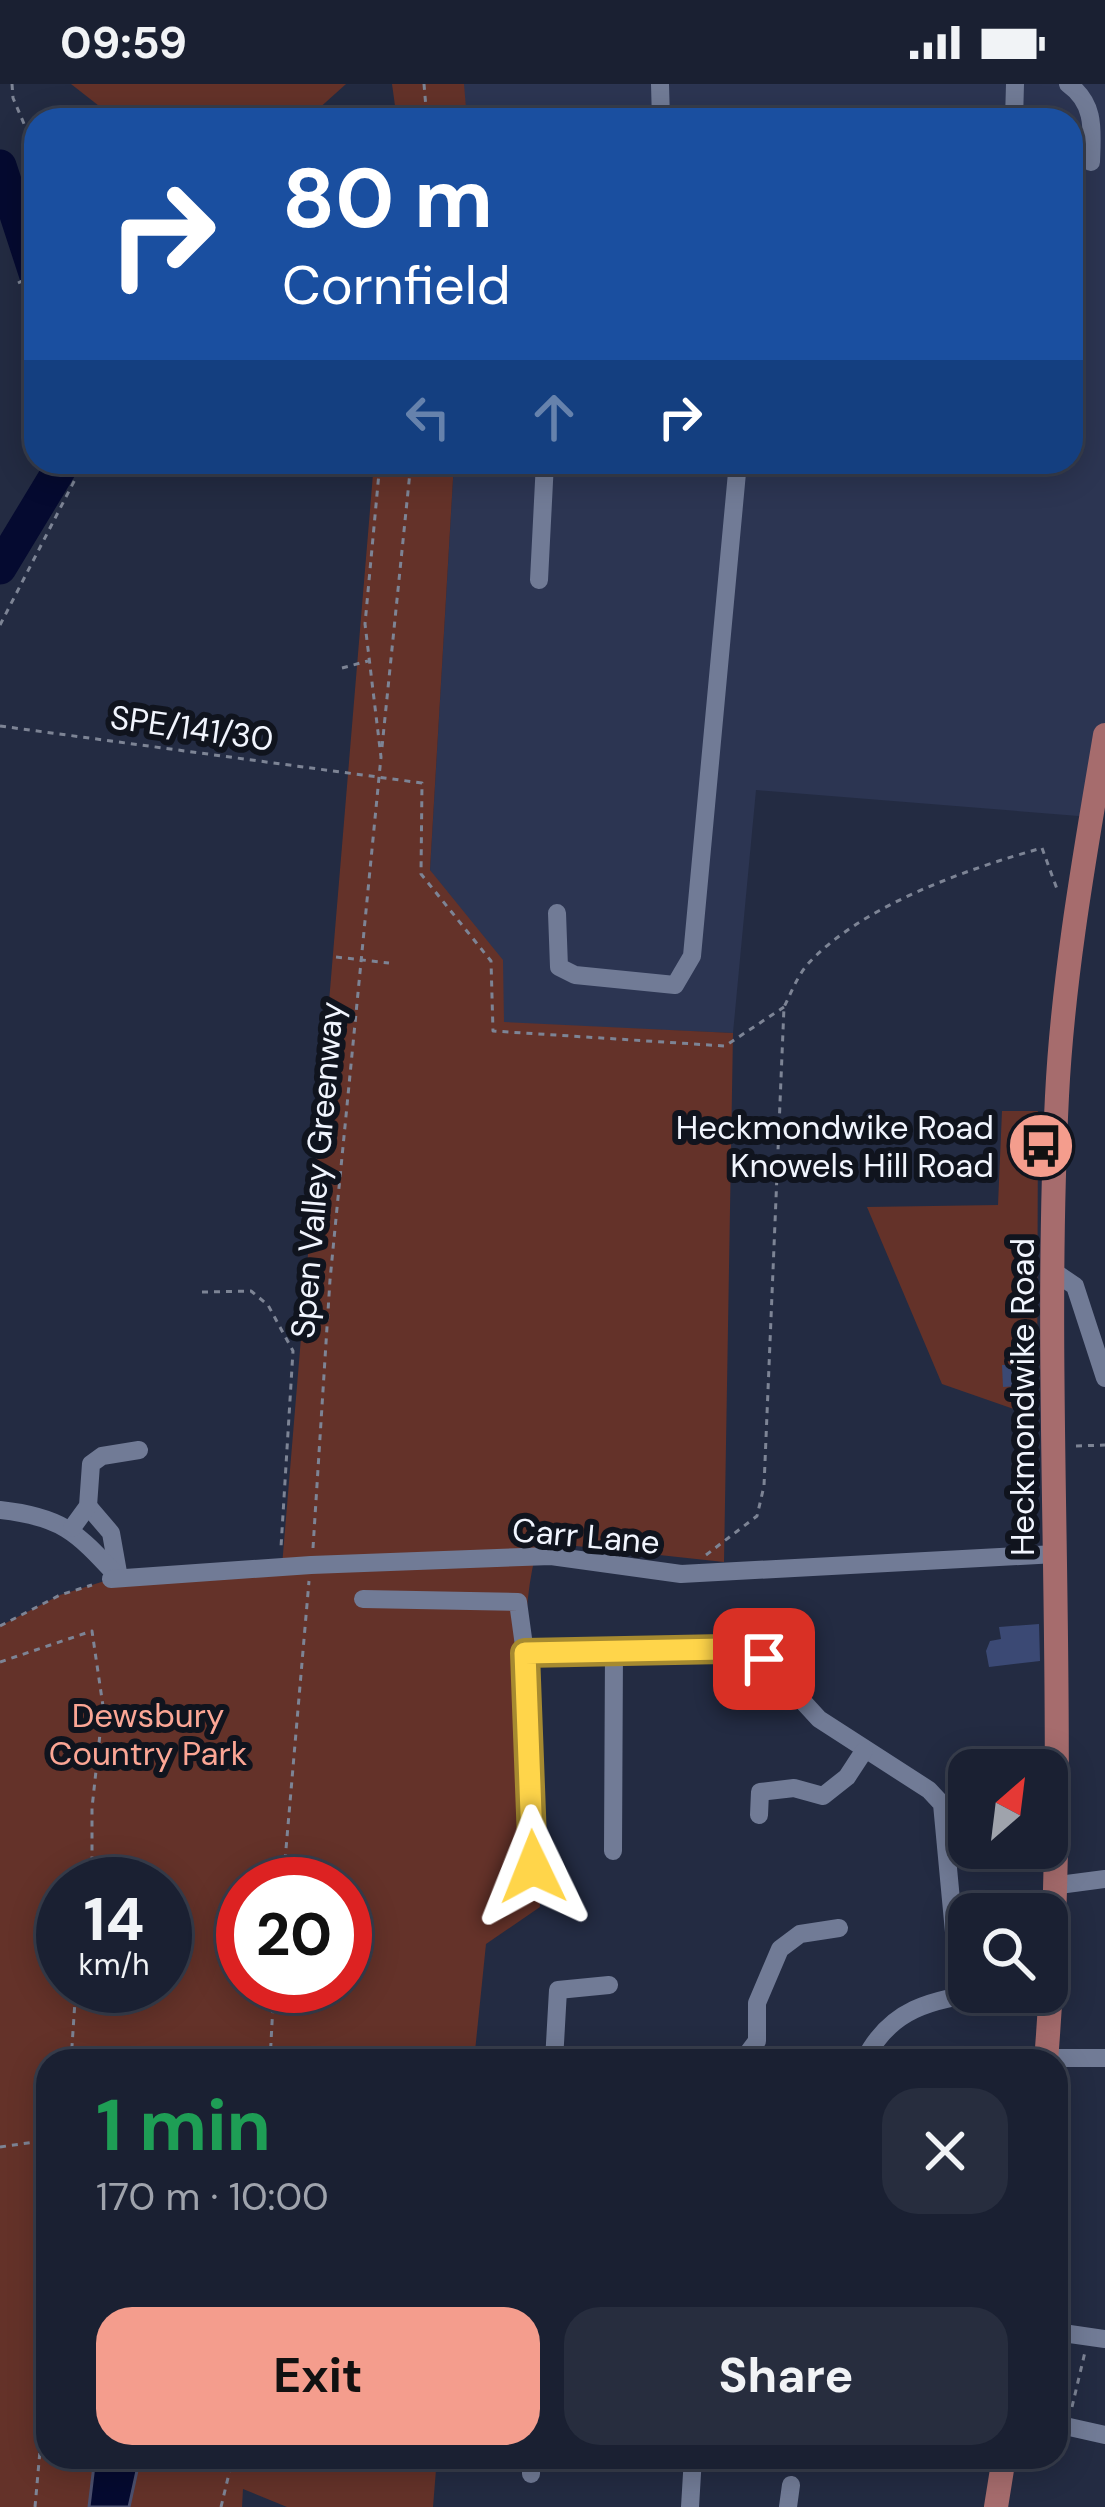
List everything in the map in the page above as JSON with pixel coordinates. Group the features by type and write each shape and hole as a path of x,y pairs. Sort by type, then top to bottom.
{"main road":[{"name":"Heckmondwike Road","path":"1057,1893 1053,1271 1057,1093 1105,735"},
{"name":"Heckmondwike Road","path":"1047,2049 1048,2013"},
{"path":"995,2507 1002,2469"}],"street":[{"path":"1068,84 1081,94 1092,115 1091,162"},
{"path":"539,580 544,474"},
{"path":"557,913 560,967 575,975 675,985 683,977 692,956 737,474"},
{"path":"1053,1271 1075,1286 1105,1378"},
{"path":"72,1528 88,1506 91,1464 102,1456 140,1450"},
{"path":"88,1506 111,1533 115,1579"},
{"path":"0,1510 40,1515 72,1528 115,1579"},
{"name":"Carr Lane","path":"115,1579 311,1565 551,1556 681,1574 1056,1554"},
{"path":"363,1599 518,1602 525,1653 533,1867"},
{"path":"525,1653 724,1649 764,1659 819,1719 929,1790 942,1804 950,1893"},
{"path":"614,1652 614,1851"},
{"path":"759,1815 760,1792 794,1788 823,1796 847,1777 864,1751"},
{"path":"1058,1885 1105,1879"},
{"path":"751,2049 757,2042 757,2003 779,1949 800,1934 839,1928"},
{"path":"555,2049 558,1990 609,1984"},
{"path":"871,2049 882,2029 898,2016 948,2000"},
{"path":"1068,2059 1105,2059"},
{"path":"1068,2427 1105,2435"},
{"path":"690,2507 692,2469"},
{"path":"788,2507 791,2486"}],"path":[{"path":"12,84 24,124"},
{"path":"18,283 24,280"},
{"path":"0,625 78,474"},
{"name":"Spen Valley Greenway","path":"285,1857 319,1500 330,1280 381,757 365,625 379,474"},
{"path":"381,757 410,474"},
{"path":"342,668 368,661"},
{"name":"SPE/141/30","path":"0,726 378,776"},
{"path":"681,1574 758,1516 784,1007 803,969 842,932 1002,859 1042,848 1058,890"},
{"path":"336,957 388,963"},
{"path":"202,1292 250,1291 268,1305 293,1352 280,1567"},
{"path":"1057,1447 1105,1445"},
{"path":"0,1626 60,1595 115,1579"},
{"path":"0,1662 92,1631 103,1706 92,1857"},
{"path":"71,2049 74,2013"},
{"path":"271,2049 273,2013"},
{"path":"0,2146 36,2142"},
{"path":"1068,2411 1097,2337"},
{"path":"35,2507 38,2469"},
{"path":"220,2507 230,2469"}],"shaded area":[{"path":"462,84 1105,84 1105,735 1091,817 756,790 733,1033 504,1023 430,870 453,474 1083,474 1083,108 463,108"},
{"path":"94,2469 137,2469 129,2507 89,2507"}],"green space":[{"path":"71,84 346,84 319,108 102,108"},
{"path":"392,84 464,84 466,108 395,108"},
{"name":"Dewsbury Country Park","path":"373,474 453,474 430,870 503,960 504,1022 733,1033 724,1562 539,1542 530,1581 525,1673 540,1907 486,1944 475,2049 36,2049 36,2469 436,2469 433,2507 287,2507 243,2489 242,2507 0,2507 0,1626 60,1595 111,1579 282,1566"},
{"path":"1002,1111 1038,1111 1037,1417 942,1384 867,1207 998,1205"}],"building":[{"path":"1034,1364 1035,1385 1003,1387 1002,1365"},
{"path":"1039,1624 1040,1661 989,1667 986,1651 990,1641 1001,1639 999,1627"}],"waterway":[{"path":"0,166 24,239"},
{"path":"0,568 57,474"}],"place":[{"name":"Heckmondwike Road Knowels Hill Road","path":"1041,1146"}],"route":[{"path":"533,1867 525,1653 724,1649 764,1659"}]}
